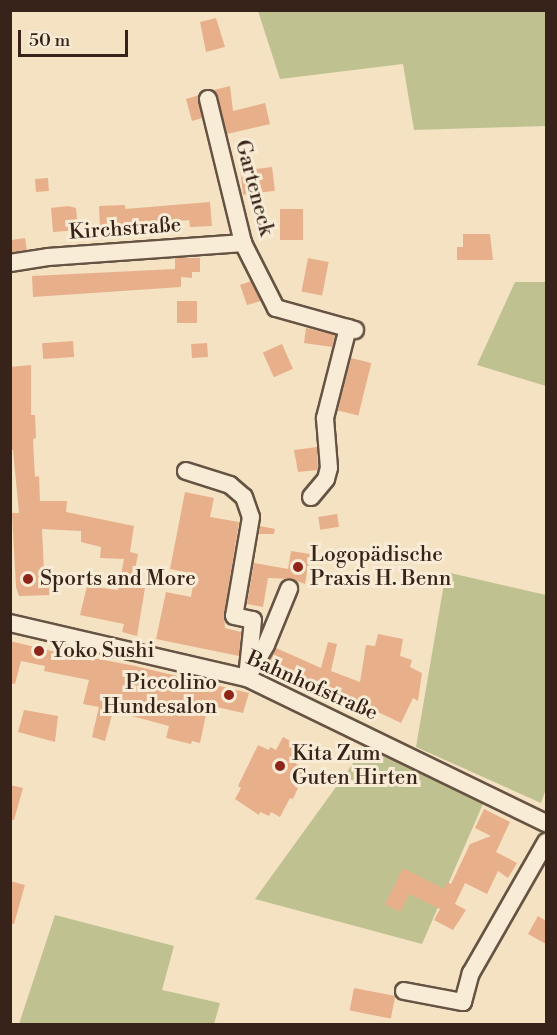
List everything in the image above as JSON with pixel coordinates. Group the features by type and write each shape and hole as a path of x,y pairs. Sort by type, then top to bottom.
{"street":[{"name":"Garteneck","path":"208,99 243,243 276,308 352,329 325,418 329,468 326,479 311,497"},
{"name":"Kirchstraße","path":"10,263 48,257 243,243"},
{"path":"186,471 230,485 244,497 251,517 234,616 254,620 247,678"},
{"path":"247,678 266,645 289,589"},
{"name":"Bahnhofstraße","path":"10,623 247,678 546,823"},
{"path":"404,991 463,1002 471,973 546,842"}],"green space":[{"path":"258,11 546,11 546,126 414,130 403,64 280,79"},
{"path":"515,282 546,282 546,386 477,365"},
{"path":"446,572 546,595 546,789 541,803 416,747"},
{"path":"370,740 486,797 422,944 255,899"},
{"path":"55,915 174,946 162,990 220,1003 214,1024 19,1024"}],"building":[{"path":"216,18 225,47 206,52 200,22"},
{"path":"230,86 233,111 265,103 270,124 227,134 218,97 214,90"},
{"path":"199,95 202,118 192,121 186,99"},
{"path":"272,167 275,191 243,195 240,171"},
{"path":"48,178 49,191 36,192 35,179"},
{"path":"210,202 212,226 190,227 189,220 166,222 166,228 145,230 145,226 100,228 99,206 125,205 125,209"},
{"path":"68,206 76,208 78,230 53,232 51,208"},
{"path":"280,209 303,209 303,240 280,240"},
{"path":"463,234 490,234 493,260 457,260 457,247 463,247"},
{"path":"25,238 27,250 12,252 10,240"},
{"path":"175,258 200,258 200,272 192,272 192,278 181,277 181,287 33,297 32,276 175,269"},
{"path":"308,258 329,262 322,295 302,291"},
{"path":"251,281 261,301 247,305 240,285"},
{"path":"177,301 197,301 197,323 177,323"},
{"path":"306,328 335,335 332,347 304,343"},
{"path":"73,341 74,357 43,359 42,343"},
{"path":"207,343 208,357 192,358 191,344"},
{"path":"282,344 293,369 274,377 263,353"},
{"path":"351,358 371,363 358,415 338,410"},
{"path":"31,365 31,415 35,415 36,438 33,439 35,477 39,476 40,501 67,501 66,512 134,526 130,552 138,554 132,585 145,588 137,636 122,632 124,624 80,615 87,586 118,590 124,559 100,558 101,547 81,542 81,531 42,529 44,572 49,572 50,595 19,596 16,587 12,513 19,513 13,450 10,450 10,367"},
{"path":"317,447 318,470 298,472 294,450"},
{"path":"185,492 214,498 210,517 239,522 224,615 225,628 241,632 239,656 156,639 166,592 191,597 195,574 170,569"},
{"path":"337,514 339,527 320,530 318,517"},
{"path":"260,526 275,529 274,534 259,534"},
{"path":"291,551 310,554 305,584 292,579 268,578 263,607 247,604 254,563 288,569"},
{"path":"378,634 403,639 400,656 412,660 410,667 422,673 418,701 413,698 401,723 361,704 264,669 276,648 321,668 328,642 337,644 331,671 360,682 366,645 375,646"},
{"path":"10,641 94,661 94,658 135,666 249,693 243,713 208,705 200,743 192,741 191,744 166,738 169,726 113,711 105,741 92,737 99,707 83,704 89,680 44,671 45,666 21,661 15,684 10,683"},
{"path":"24,710 58,716 55,742 18,732"},
{"path":"283,737 303,748 296,764 305,768 295,787 298,788 293,799 290,798 280,817 271,812 269,816 260,812 259,815 235,799 241,788 238,786 258,745 269,750 270,747 276,750"},
{"path":"10,785 23,788 14,820 10,819"},
{"path":"484,809 510,822 496,852 517,863 508,878 498,871 487,894 465,883 455,904 466,910 453,930 434,920 440,909 409,894 400,912 385,904 403,868 444,889 447,882 451,884 470,844 491,836 475,828"},
{"path":"10,881 25,885 14,924 10,924"},
{"path":"538,916 546,921 546,944 528,934"},
{"path":"354,988 395,996 391,1019 350,1011"}],"place":[{"name":"Logopädische Praxis H. Benn","path":"298,567"},
{"name":"Sports and More","path":"28,579"},
{"name":"Yoko Sushi","path":"39,651"},
{"name":"Piccolino Hundesalon","path":"229,695"},
{"name":"Kita Zum Guten Hirten","path":"280,766"}]}
